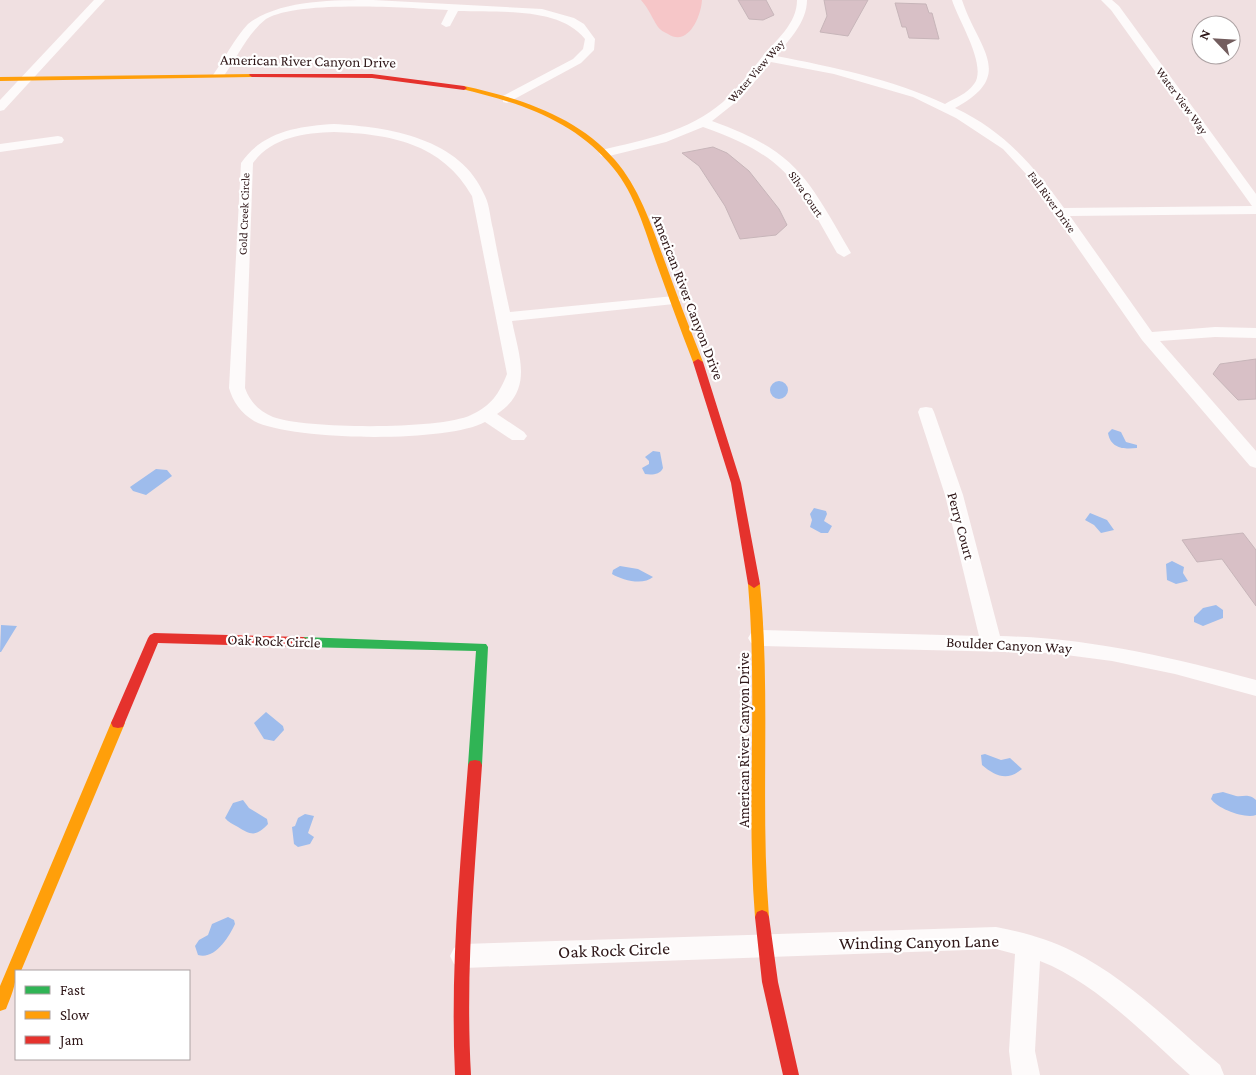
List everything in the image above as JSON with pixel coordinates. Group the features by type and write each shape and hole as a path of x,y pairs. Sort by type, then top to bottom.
{"main road":[{"name":"American River Canyon Drive","path":"0,79 316,73 385,75 445,83 507,99 549,115 570,127 605,153 621,172 631,190 703,373 724,436 740,500 748,547 758,638 762,715 759,886 764,945 778,1025 791,1075"},
{"name":"Oak Rock Circle","path":"0,1004 154,638 482,647 463,956 463,1075"}],"street":[{"path":"0,107 100,0"},
{"name":"Water View Way","path":"605,153 671,136 702,122 725,106 796,23 802,8 802,0"},
{"path":"946,108 978,89 986,74 984,62 957,0"},
{"name":"Water View Way","path":"1106,0 1120,15 1256,203"},
{"path":"219,75 255,22 278,9 325,1 455,7 550,14 570,20 584,29 589,36 590,43 588,50 577,61 507,99"},
{"path":"446,24 455,7"},
{"name":"Fall River Drive","path":"767,58 864,78 917,95 946,108 982,128 1012,151 1032,172 1148,337 1256,462"},
{"name":"Silva Court","path":"702,122 749,140 782,161 804,186 844,253"},
{"name":"Gold Creek Circle","path":"334,128 367,130 400,137 429,147 453,161 474,183 479,196 504,317 514,368 513,384 503,400 485,414 447,428 409,431 292,427 267,421 249,410 243,403 238,388 246,169 250,158 261,147 283,137 310,130 334,128"},
{"path":"0,148 58,140"},
{"path":"1060,212 1256,210"},
{"path":"504,317 674,300"},
{"path":"1148,337 1215,332 1256,332"},
{"name":"Perry Court","path":"926,412 954,495 991,642"},
{"path":"485,414 518,436"},
{"name":"Boulder Canyon Way","path":"758,638 991,642 1051,645 1175,666 1256,688"},
{"name":"Winding Canyon Lane","path":"764,945 996,938 1028,946 1071,963 1104,985 1210,1075"},
{"name":"Oak Rock Circle","path":"463,956 764,945"},
{"path":"1026,1075 1022,1051 1028,946"}],"shaded area":[{"path":"641,0 702,0 699,14 692,28 682,37 675,37 659,28"}],"water":[{"path":"775,381 783,381 788,386 786,397 775,399 770,394 770,386"},
{"path":"1112,429 1121,432 1126,442 1137,445 1137,448 1124,448 1112,443 1108,433"},
{"path":"653,451 660,452 663,468 658,473 645,474 642,468 649,464 649,461 645,457"},
{"path":"156,469 167,470 172,476 146,495 133,491 130,487"},
{"path":"814,508 826,511 827,514 824,521 832,526 828,533 821,533 810,527 812,520 810,514"},
{"path":"1090,513 1107,520 1114,530 1101,533 1094,525 1085,520"},
{"path":"1172,561 1184,567 1183,573 1188,581 1176,584 1167,580 1166,564"},
{"path":"620,566 638,569 653,577 649,580 638,582 612,574 613,570"},
{"path":"1216,605 1223,610 1223,618 1203,626 1194,622 1194,617 1203,608"},
{"path":"1,625 17,626 0,652"},
{"path":"266,712 283,726 284,730 274,741 264,739 254,723"},
{"path":"985,754 1001,760 1010,758 1022,769 1012,775 997,775 982,765 981,755"},
{"path":"1223,792 1236,796 1248,796 1256,800 1256,815 1245,816 1214,803 1211,799 1213,794"},
{"path":"243,800 249,808 267,819 268,824 257,833 246,832 225,818 233,803"},
{"path":"305,814 314,816 308,833 314,837 310,844 298,847 294,844 292,827 295,826 298,818"},
{"path":"228,917 234,920 235,924 225,941 216,951 204,956 198,955 195,946 199,940 208,935 212,924"}],"building":[{"path":"738,0 766,0 774,15 763,20 749,19"},
{"path":"824,0 868,0 848,36 820,32 827,16"},
{"path":"895,3 926,4 929,13 932,13 939,39 909,38 906,27 902,27"},
{"path":"713,147 727,153 749,171 779,209 787,225 776,235 740,239 725,206 699,166 682,153"},
{"path":"1256,359 1256,399 1238,400 1213,374 1220,364"},
{"path":"1243,533 1256,550 1256,606 1222,559 1197,562 1182,540"}],"traffic: fast":[{"path":"303,642 482,647 475,765"}],"traffic: slow":[{"path":"0,79 252,75"},
{"path":"464,88 484,92 544,112 581,133 612,161 630,187 644,216 698,362"},
{"path":"754,584 759,667 757,834 762,917"},
{"path":"0,1004 118,723"}],"traffic: jam":[{"path":"252,75 372,76 464,88"},
{"path":"698,362 736,483 754,584"},
{"path":"118,723 154,638 303,642"},
{"path":"463,1075 461,959 475,765"},
{"path":"762,917 770,982 791,1075"}]}
